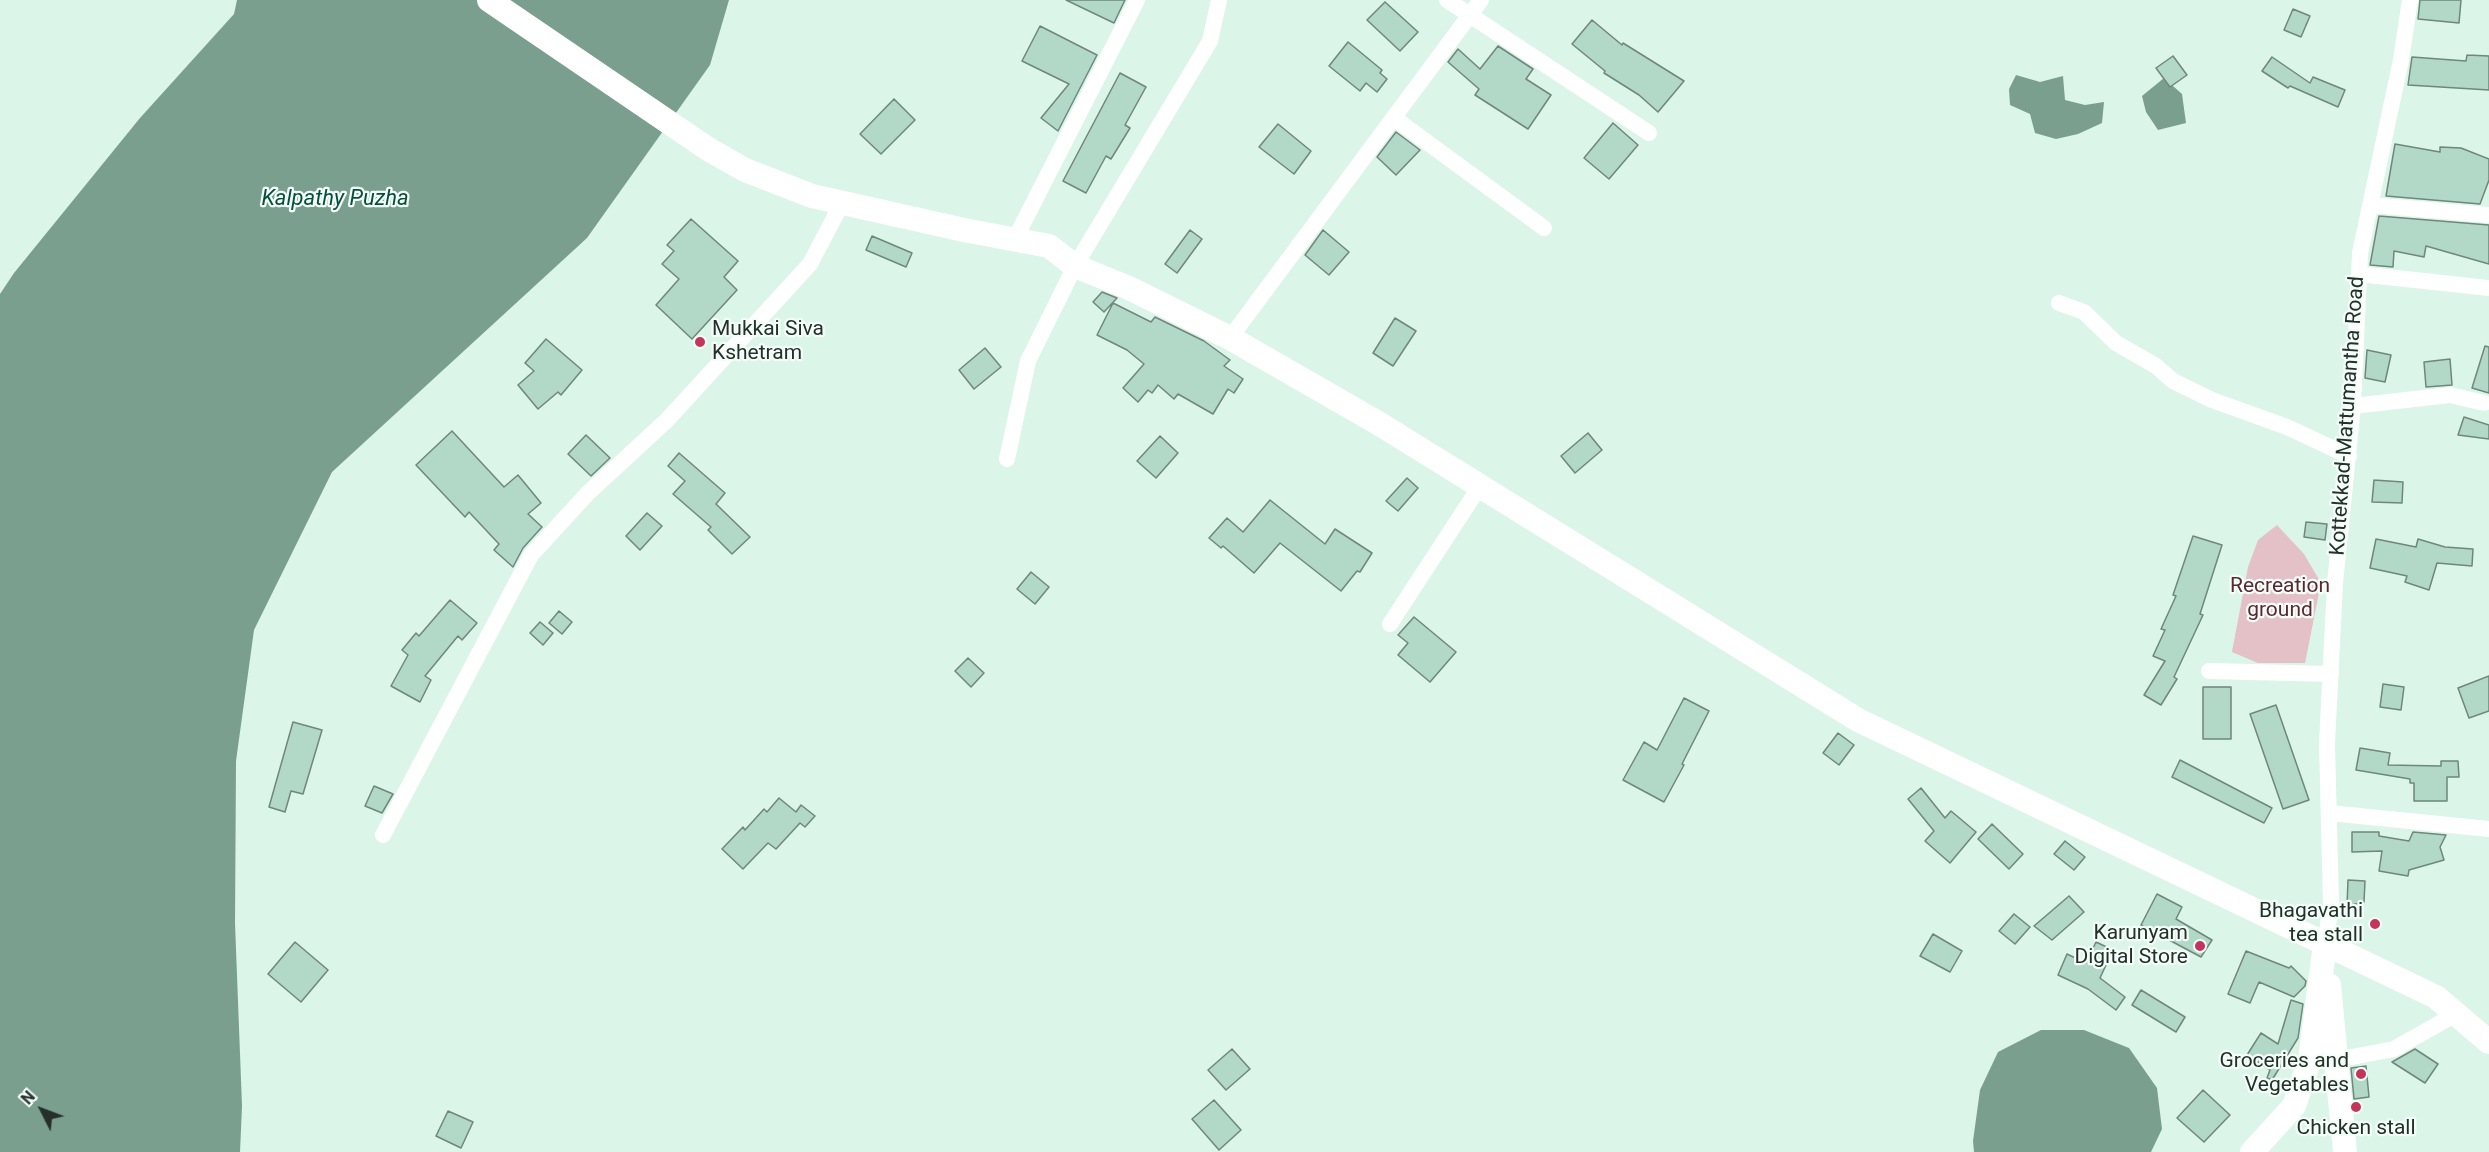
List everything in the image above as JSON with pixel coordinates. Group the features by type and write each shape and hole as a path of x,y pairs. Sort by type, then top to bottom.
{"main road":[{"path":"489,0 708,149 745,170 812,196 1049,246 1075,266 1129,288 1230,338 1378,423 1858,720 2436,997 2489,1041"},
{"path":"2325,944 2345,1152"},
{"path":"2252,1152 2294,1106 2310,1059 2325,944"}],"street":[{"path":"1015,239 1137,0"},
{"path":"1007,459 1028,361 1075,266 1210,41 1218,0"},
{"path":"1447,0 1649,133"},
{"path":"1230,338 1481,0"},
{"name":"Kottekkad-Mattumantha Road","path":"2325,944 2331,905 2327,743 2336,584 2354,406 2360,253 2401,60 2410,0"},
{"path":"1394,118 1544,228"},
{"path":"383,835 531,555 588,493 667,420 810,264 842,203"},
{"path":"2371,205 2489,215"},
{"path":"2359,274 2489,288"},
{"path":"2059,303 2084,312 2116,343 2156,366 2173,381 2212,400 2287,427 2349,456"},
{"path":"2354,406 2450,395 2484,403"},
{"path":"1390,624 1480,486"},
{"path":"2209,670 2331,674"},
{"path":"2330,813 2489,829"},
{"path":"2336,1060 2394,1049 2456,1014"}],"green space":[{"name":"Recreation ground","path":"2277,525 2304,554 2321,583 2305,663 2258,663 2232,652 2248,567 2258,540"}],"water":[{"name":"Kalpathy Puzha","path":"237,0 729,0 710,65 587,238 332,472 254,630 236,761 235,923 242,1106 240,1152 0,1152 0,294 14,273 140,118 234,14"},
{"path":"2016,75 2040,82 2063,76 2065,100 2085,105 2104,102 2102,123 2078,134 2056,139 2035,133 2030,114 2010,105 2009,89"},
{"path":"2164,78 2182,94 2186,123 2158,130 2146,112 2142,96"},
{"path":"2041,1030 2084,1030 2129,1048 2157,1088 2162,1129 2151,1152 1974,1152 1973,1141 1980,1090 1998,1052"}],"building":[{"path":"1066,0 1125,0 1114,23"},
{"path":"2420,0 2461,0 2459,23 2418,19"},
{"path":"1385,2 1418,32 1400,51 1367,20"},
{"path":"2293,9 2310,16 2301,37 2284,30"},
{"path":"1592,20 1622,45 1623,43 1684,81 1658,112 1639,95 1604,73 1605,71 1572,44"},
{"path":"1040,26 1097,55 1058,131 1041,118 1069,84 1022,61"},
{"path":"1348,42 1382,70 1380,73 1387,79 1377,92 1366,83 1360,91 1329,66"},
{"path":"1498,46 1533,69 1526,79 1551,95 1528,129 1475,95 1479,89 1448,62 1458,49 1480,69"},
{"path":"2467,55 2489,56 2489,90 2408,85 2412,57 2466,61"},
{"path":"2173,56 2187,75 2170,87 2156,68"},
{"path":"2272,57 2310,83 2313,77 2345,90 2338,107 2290,86 2288,88 2262,71"},
{"path":"1120,73 1146,87 1125,125 1130,128 1111,159 1106,156 1086,193 1063,181"},
{"path":"894,99 915,120 881,154 860,134"},
{"path":"1613,123 1638,145 1609,179 1584,158"},
{"path":"1278,124 1311,151 1294,174 1259,147"},
{"path":"1396,132 1420,150 1396,175 1377,157"},
{"path":"2395,144 2440,152 2440,147 2461,148 2489,159 2489,180 2480,204 2386,196"},
{"path":"2379,216 2489,225 2489,264 2426,246 2424,257 2394,251 2393,267 2370,265"},
{"path":"691,219 738,261 724,277 737,290 692,339 656,305 679,279 662,264 674,251 667,245"},
{"path":"1190,230 1202,239 1177,273 1165,264"},
{"path":"1323,230 1349,252 1329,275 1305,255"},
{"path":"872,236 912,253 906,267 866,250"},
{"path":"1102,292 1117,298 1104,312 1093,302"},
{"path":"1113,303 1151,322 1155,317 1204,341 1230,360 1224,366 1243,379 1234,393 1228,389 1213,414 1178,394 1174,399 1158,385 1152,393 1148,390 1138,402 1123,388 1144,364 1127,350 1097,335"},
{"path":"1395,318 1416,331 1393,366 1373,353"},
{"path":"546,339 582,370 561,395 558,392 538,409 518,385 534,371 525,363"},
{"path":"2485,346 2489,347 2489,393 2472,388"},
{"path":"985,348 1001,367 974,389 959,370"},
{"path":"2367,350 2391,355 2385,382 2365,378"},
{"path":"2450,359 2452,385 2426,387 2424,362"},
{"path":"2464,417 2489,425 2489,439 2458,435"},
{"path":"452,431 504,487 518,475 541,503 528,514 542,527 523,548 513,567 494,550 499,544 469,512 465,517 416,465"},
{"path":"1588,433 1602,450 1575,473 1561,456"},
{"path":"586,435 610,458 591,476 568,454"},
{"path":"1160,436 1178,453 1156,478 1137,461"},
{"path":"679,453 725,493 716,504 750,537 732,554 708,530 711,527 673,494 685,481 668,466"},
{"path":"1407,478 1418,488 1398,511 1386,501"},
{"path":"2374,480 2403,482 2402,503 2372,502"},
{"path":"1270,500 1325,544 1335,529 1372,553 1360,572 1357,571 1341,591 1280,543 1254,573 1223,546 1221,548 1209,538 1227,518 1243,532"},
{"path":"647,513 662,526 640,550 626,536"},
{"path":"2306,522 2327,524 2325,540 2304,537"},
{"path":"2193,536 2222,545 2200,614 2203,615 2174,677 2177,679 2161,705 2144,695 2165,661 2153,656 2165,630 2161,629 2176,596 2173,595"},
{"path":"2376,539 2416,547 2418,539 2445,547 2473,549 2472,566 2437,563 2429,590 2405,582 2407,576 2370,568"},
{"path":"1031,572 1049,587 1035,604 1017,589"},
{"path":"450,600 477,623 462,640 458,636 425,676 431,680 420,702 391,686 408,655 402,650 416,633 419,636"},
{"path":"559,611 572,622 562,634 549,623"},
{"path":"1414,617 1456,652 1430,682 1398,655 1408,643 1398,635"},
{"path":"540,622 553,633 543,645 530,633"},
{"path":"968,658 984,673 971,687 955,671"},
{"path":"2489,676 2489,711 2469,718 2458,688"},
{"path":"2383,684 2404,687 2401,710 2380,707"},
{"path":"2203,687 2231,687 2231,739 2203,739"},
{"path":"1684,698 1709,711 1664,802 1623,780 1644,742 1657,750"},
{"path":"2276,705 2309,800 2283,809 2250,714"},
{"path":"293,722 322,730 303,794 291,791 285,812 269,807"},
{"path":"1838,733 1854,745 1839,765 1823,753"},
{"path":"2360,748 2390,753 2388,765 2441,766 2441,761 2458,761 2459,777 2447,777 2447,801 2414,801 2414,783 2410,783 2410,779 2356,770"},
{"path":"2180,760 2272,808 2264,823 2172,777"},
{"path":"374,786 393,794 382,813 365,806"},
{"path":"1921,788 1945,818 1951,811 1976,832 1950,863 1925,841 1934,831 1908,799"},
{"path":"779,798 796,812 801,805 815,816 805,827 800,823 776,849 768,843 743,869 722,849 743,827 745,830 764,809 767,812"},
{"path":"1992,824 2023,854 2009,869 1978,839"},
{"path":"2352,832 2379,832 2379,836 2409,841 2413,832 2446,835 2440,847 2444,860 2409,870 2408,876 2379,871 2382,851 2352,852"},
{"path":"2065,841 2085,857 2074,870 2054,854"},
{"path":"2348,880 2365,881 2364,902 2347,906"},
{"path":"2157,894 2182,907 2176,919 2212,940 2201,957 2141,925"},
{"path":"2069,896 2084,912 2052,940 2034,926"},
{"path":"2014,914 2030,927 2015,944 1999,931"},
{"path":"1933,934 1962,951 1950,972 1920,956"},
{"path":"295,942 328,970 301,1002 268,974"},
{"path":"2096,942 2113,950 2100,978 2125,997 2116,1010 2088,989 2058,975 2067,954 2086,963"},
{"path":"2246,951 2289,968 2291,966 2306,981 2305,986 2294,997 2259,982 2250,1003 2228,994"},
{"path":"2141,990 2185,1017 2176,1032 2132,1005"},
{"path":"2291,1000 2303,1004 2298,1038 2272,1080 2267,1078 2270,1070 2247,1055 2261,1033 2278,1044"},
{"path":"1232,1049 1250,1069 1226,1090 1208,1070"},
{"path":"2415,1049 2438,1064 2425,1083 2392,1062"},
{"path":"2366,1066 2369,1097 2354,1099 2351,1068"},
{"path":"2203,1090 2230,1115 2204,1142 2177,1118"},
{"path":"1214,1100 1241,1130 1219,1150 1192,1119"},
{"path":"448,1111 473,1122 461,1148 436,1136"}],"place":[{"name":"Mukkai Siva Kshetram","path":"700,342"},
{"name":"Bhagavathi tea stall","path":"2375,924"},
{"name":"Karunyam Digital Store","path":"2200,946"},
{"name":"Groceries and Vegetables","path":"2361,1074"},
{"name":"Chicken stall","path":"2356,1107"}]}
